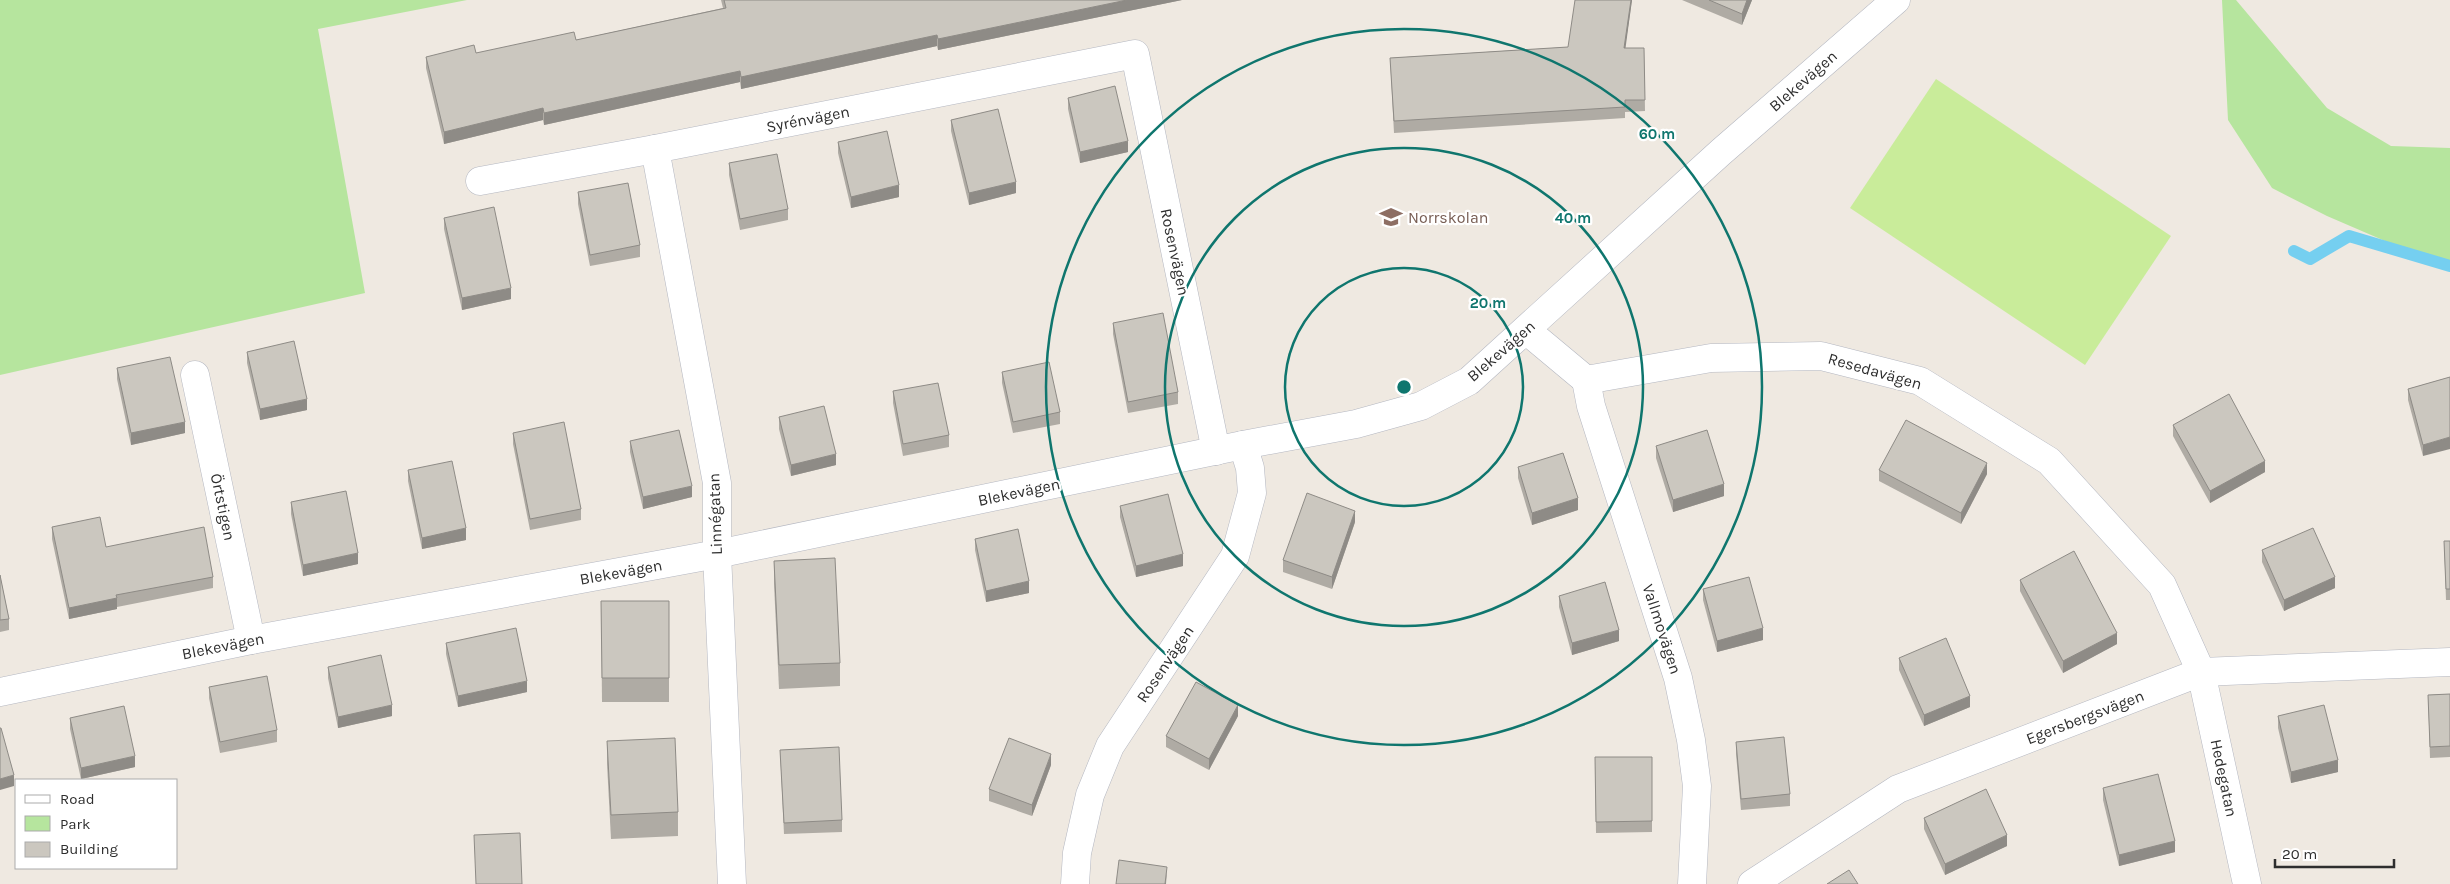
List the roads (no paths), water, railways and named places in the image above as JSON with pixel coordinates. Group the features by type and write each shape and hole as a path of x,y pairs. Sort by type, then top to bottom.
{"street":[{"name":"Blekevägen","path":"0,692 251,640 717,554 1244,445 1356,424 1421,406 1469,381 1721,152 1896,0"},
{"name":"Syrénvägen","path":"480,181 655,149 1135,54"},
{"name":"Rosenvägen","path":"1135,54 1216,452"},
{"name":"Linnégatan","path":"655,149 716,482 717,554 732,884"},
{"path":"1526,330 1586,380"},
{"name":"Resedavägen","path":"1586,380 1711,358 1820,356 1920,381 2049,461 2162,585 2201,672"},
{"name":"Örtstigen","path":"195,375 251,640"},
{"name":"Vallmovägen","path":"1586,380 1591,406 1680,687 1697,786 1692,884"},
{"name":"Rosenvägen","path":"1075,884 1077,853 1090,795 1110,746 1235,556 1252,493 1250,468 1244,445"},
{"name":"Egersbergsvägen","path":"1752,884 1898,789 2201,672 2450,662"},
{"name":"Hedegatan","path":"2201,672 2247,884"}],"waterway":[{"path":"2294,251 2310,259 2349,236 2450,266"}],"place":[{"name":"Norrskolan","path":"1391,217"}]}
